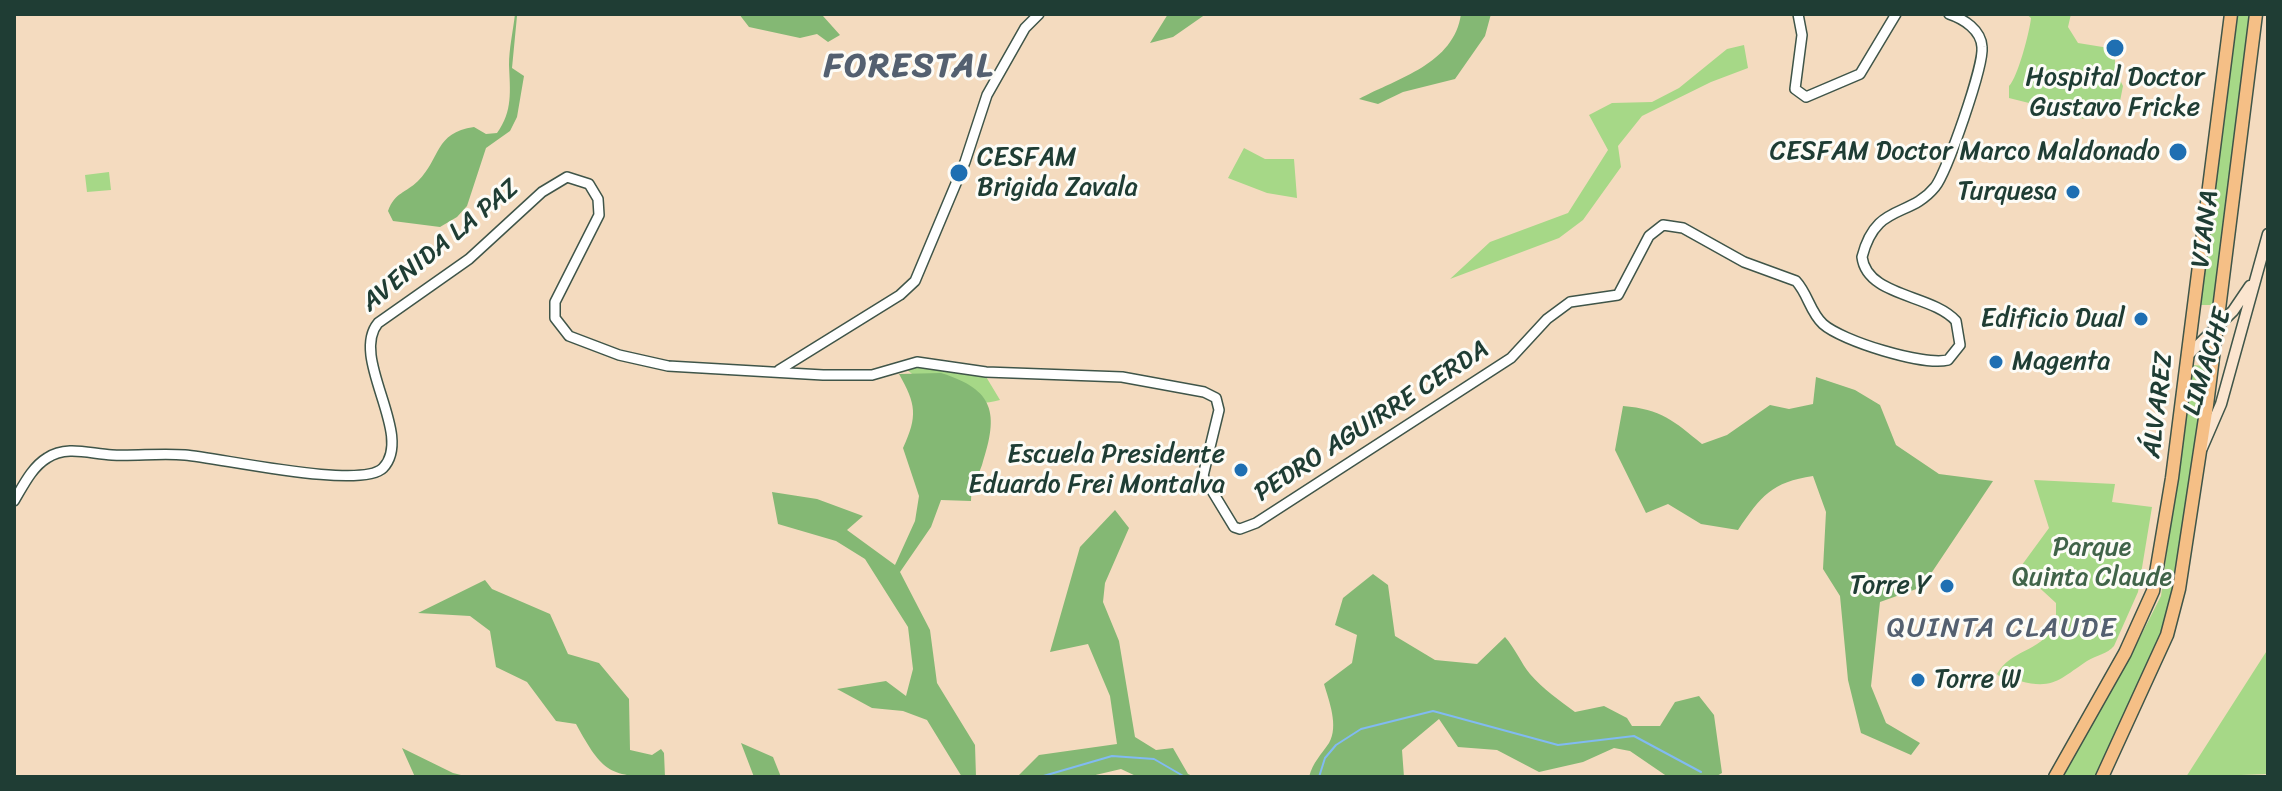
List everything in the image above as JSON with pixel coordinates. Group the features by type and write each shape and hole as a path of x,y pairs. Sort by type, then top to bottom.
{"main road":[{"name":"ÁLVAREZ","path":"2055,777 2150,601 2172,478 2231,14"},
{"name":"VIANA","path":"2201,449 2256,14"},
{"path":"2226,62 2249,66"},
{"name":"LIMACHE","path":"2102,777 2167,635 2183,568 2201,449 2221,404 2268,234"},
{"name":"LIMACHE","path":"2187,356 2233,311 2255,277"},
{"path":"2233,311 2245,321"}],"street":[{"path":"779,370 908,289 921,273 965,162 987,95 1025,28 1039,14"},
{"path":"1798,14 1802,35 1795,89 1806,97 1860,74 1896,14"},
{"name":"PEDRO AGUIRRE CERDA","path":"779,370 823,375 872,375 917,362 986,372 1122,377 1204,392 1216,398 1219,410 1203,476 1234,527 1240,529 1256,523 1511,358 1547,319 1570,302 1618,295 1653,230 1663,225 1676,225 1744,262 1796,281 1815,316 1839,336 1928,360 1948,360 1960,345 1956,321 1934,305 1883,285 1870,275 1862,257 1877,224 1925,197 1938,184 1954,145 1981,63 1982,44 1973,28 1949,14"},
{"name":"AVENIDA LA PAZ","path":"14,501 36,466 47,458 73,451 111,455 185,455 313,474 356,477 383,468 390,454 389,433 370,349 370,332 378,323 481,249 542,192 567,177 589,184 599,207 596,226 555,302 555,318 569,336 619,355 668,366 779,370"}],"green space":[{"path":"515,14 520,14 517,16 512,68 524,76 517,117 510,131 486,148 467,206 457,217 440,227 393,221 388,211 391,205 425,172 445,141 461,130 474,127 486,134 497,133 502,125 509,100 509,59"},
{"path":"739,14 823,16 840,35 828,42 817,34 800,38 749,27"},
{"path":"1168,14 1206,14 1173,37 1150,43"},
{"path":"1461,14 1491,14 1485,36 1455,79 1403,92 1378,104 1359,99 1407,76 1436,57 1448,45"},
{"path":"2026,14 2071,14 2068,27 2078,43 2115,49 2115,70 2123,86 2120,101 2092,109 2083,119 2067,108 2053,109 2009,98 2009,86 2020,64 2030,24 2031,18"},
{"path":"2237,14 2252,14 2214,305 2200,305"},
{"path":"1744,45 1748,68 1711,82 1642,116 1618,146 1621,167 1583,220 1559,238 1450,279 1490,242 1568,213 1608,150 1589,115 1612,103 1652,102 1679,88 1727,49"},
{"path":"1244,148 1265,159 1294,159 1297,198 1267,193 1228,178"},
{"path":"109,172 111,190 87,192 85,175"},
{"path":"931,365 985,375 1000,400 973,403 949,397 926,385 905,368"},
{"path":"2192,365 2207,366 2175,595 2164,630 2100,777 2059,777 2129,659 2161,596"},
{"path":"941,373 973,387 982,396 991,418 987,447 971,501 941,500 931,527 900,572 930,630 937,683 975,745 976,777 962,777 927,720 903,711 872,708 837,689 886,681 906,696 913,669 908,627 865,559 836,541 778,524 772,492 817,499 863,516 847,530 895,565 915,521 919,496 903,448 913,418 912,402 899,374"},
{"path":"1816,377 1855,390 1880,405 1896,445 1939,474 1993,481 1922,587 1880,602 1871,686 1886,723 1920,743 1911,755 1861,733 1848,680 1840,596 1823,569 1826,512 1813,476 1787,482 1769,492 1738,530 1701,524 1668,504 1646,513 1615,450 1623,406 1647,410 1666,418 1702,444 1727,435 1770,405 1789,409 1813,404"},
{"name":"Parque Quinta Claude","path":"2034,480 2115,484 2112,502 2152,507 2138,592 2114,646 2063,678 2041,684 2005,679 1997,674 2009,660 2041,641 2056,625 2056,603 2019,569 2049,528"},
{"path":"1115,510 1129,528 1105,583 1103,602 1119,641 1135,737 1156,750 1173,748 1188,774 1195,777 1138,777 1121,769 1087,777 1017,777 1039,755 1117,744 1110,696 1088,644 1050,652 1080,547"},
{"path":"1373,574 1388,585 1395,636 1435,660 1477,664 1505,637 1535,679 1575,712 1604,706 1627,718 1632,726 1660,726 1675,702 1699,696 1714,715 1722,773 1715,777 1668,777 1630,751 1614,748 1583,762 1539,772 1497,750 1458,747 1439,719 1402,750 1404,777 1309,777 1332,736 1332,714 1324,684 1352,663 1357,635 1335,625 1343,598"},
{"path":"485,580 492,589 550,614 568,654 599,663 629,699 630,750 652,755 661,749 664,753 665,777 631,776 610,769 601,762 576,724 556,721 527,682 496,667 490,631 470,616 418,613"},
{"path":"2268,649 2268,774 2186,777"},
{"path":"741,743 773,757 781,777 754,777"},
{"path":"402,748 453,773 469,777 415,777"}],"waterway":[{"path":"1319,777 1325,758 1336,745 1361,729 1433,711 1558,745 1634,736 1701,772"},
{"path":"1040,777 1112,756 1154,759 1185,777"}],"place":[{"name":"Hospital Doctor Gustavo Fricke","path":"2115,48"},
{"name":"CESFAM Doctor Marco Maldonado","path":"2178,152"},
{"name":"CESFAM Brigida Zavala","path":"959,173"},
{"name":"Turquesa","path":"2073,192"},
{"name":"Edificio Dual","path":"2141,319"},
{"name":"Magenta","path":"1996,362"},
{"name":"Escuela Presidente Eduardo Frei Montalva","path":"1241,470"},
{"name":"Torre Y","path":"1947,586"},
{"name":"Torre W","path":"1918,680"}],"district":[{"name":"FORESTAL","path":"909,67"},
{"name":"QUINTA CLAUDE","path":"2002,629"}]}
